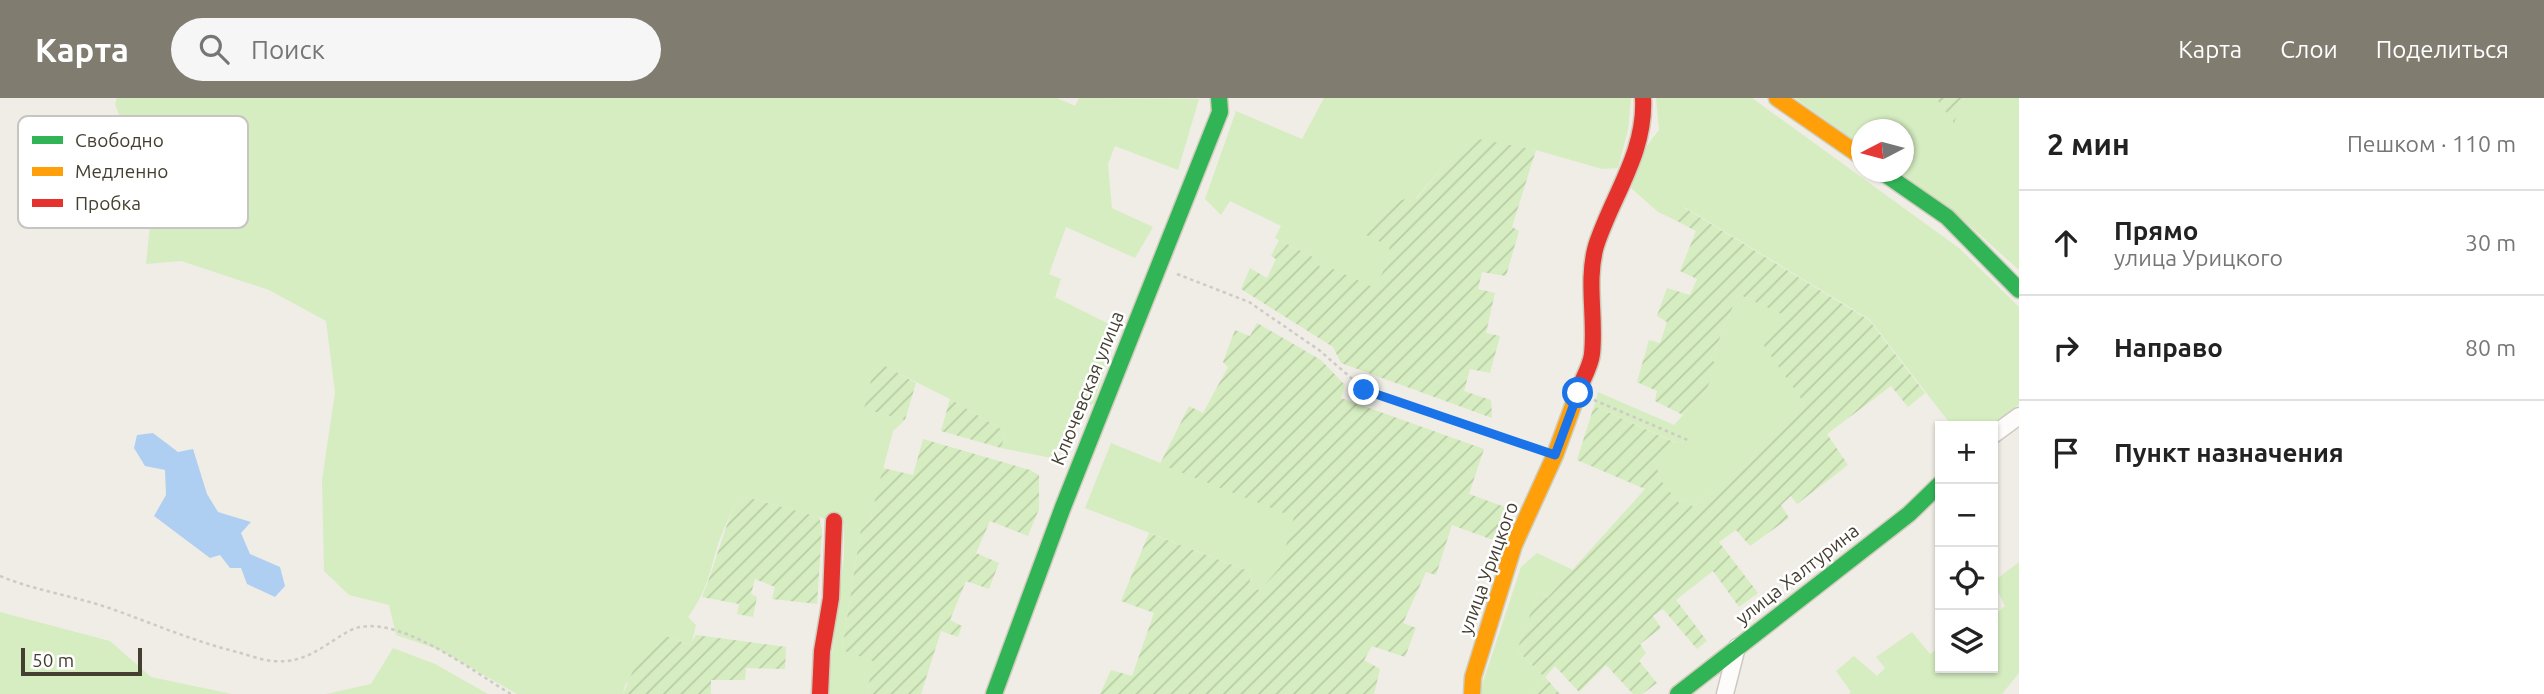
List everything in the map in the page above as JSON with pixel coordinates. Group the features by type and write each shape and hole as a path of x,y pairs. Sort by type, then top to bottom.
{"street":[{"name":"Ключевская улица","path":"994,694 1063,507 1220,112 1219,98"},
{"name":"улица Урицкого","path":"1472,694 1473,677 1514,545 1555,455 1592,355 1590,304 1596,247 1628,175 1644,119 1643,98"},
{"path":"1777,98 1851,150"},
{"path":"1896,182 1947,217 2019,290"},
{"path":"1998,431 2019,416"},
{"name":"улица Халтурина","path":"1678,694 1909,514 1935,489"},
{"path":"820,694 822,651 831,598 834,521"},
{"path":"1725,694 1737,647"}],"path":[{"path":"1158,266 1249,302 1319,350 1364,390 1555,455"},
{"path":"1578,393 1690,441"},
{"path":"0,576 110,608 183,638 271,661 304,658 350,630 364,625 380,625 420,639 510,694"}],"green space":[{"path":"117,98 1057,98 1075,106 1079,98 1199,99 1178,170 1115,146 1108,164 1112,208 1153,227 1135,258 1066,227 1049,274 1061,279 1055,297 1109,324 1115,337 1094,403 1072,416 1052,458 1001,448 1006,432 950,399 876,362 865,409 905,420 893,431 870,520 861,528 842,649 874,661 867,694 827,694 844,556 844,524 746,497 736,502 718,544 703,591 688,617 696,625 691,645 669,637 625,685 623,694 517,694 440,650 396,635 389,605 349,595 324,571 322,480 335,392 326,321 269,290 181,261 146,264 150,228 248,228 248,116 119,116 115,104"},
{"path":"1324,98 1631,98 1628,130 1618,168 1602,169 1536,150 1468,138 1416,198 1389,246 1390,257 1375,289 1331,268 1321,270 1315,258 1275,238 1281,226 1230,201 1221,215 1205,199 1236,111 1302,139"},
{"path":"1656,98 1752,98 1851,170 1851,182 1868,182 1959,248 2019,307 2019,404 1998,422 1948,421 1869,319 1684,207 1677,221 1658,212 1631,188 1643,151 1659,130"},
{"path":"1795,98 1936,98 1954,122 1965,98 2019,98 2019,270 1957,214 1913,182 1914,119 1851,119 1851,138"},
{"path":"1936,98 1965,98 1954,123"},
{"path":"1468,137 1536,150 1512,227 1519,231 1506,276 1482,272 1478,289 1495,293 1486,333 1500,336 1490,373 1470,369 1464,391 1491,400 1492,418 1341,363 1333,347 1241,289 1250,268 1267,278 1276,259 1271,256 1279,240 1315,258 1321,269 1331,268 1375,288 1390,257 1389,246 1366,235 1370,227 1392,204 1417,198"},
{"path":"1683,207 1869,320 1925,393 1908,407 1891,386 1827,434 1848,465 1797,504 1791,496 1781,505 1789,518 1750,546 1736,530 1719,542 1758,593 1739,607 1713,571 1676,600 1707,641 1697,649 1663,609 1653,616 1661,628 1640,644 1646,653 1639,661 1657,683 1642,694 1633,694 1606,665 1579,692 1555,666 1545,677 1560,694 1530,694 1544,677 1517,650 1539,590 1547,598 1645,489 1577,460 1594,406 1678,444 1657,466 1659,478 1679,503 1686,499 1693,507 1749,462 1758,447 1804,403 1760,340 1788,317 1738,294 1711,359 1717,365 1706,390 1683,415 1655,401 1657,391 1637,382 1649,340 1660,343 1667,322 1657,316 1667,288 1690,295 1697,279 1680,271 1696,231 1677,221"},
{"path":"1738,294 1789,317 1761,340 1804,403 1758,447 1749,462 1693,507 1686,499 1679,503 1659,478 1657,466 1677,443 1594,406 1598,392 1674,425 1706,390 1711,359"},
{"path":"1257,323 1321,360 1345,385 1341,398 1484,449 1469,494 1505,507 1493,540 1452,525 1436,575 1426,572 1403,623 1416,628 1405,657 1372,646 1364,660 1380,669 1374,694 1100,694 1111,670 1132,676 1154,613 1121,601 1149,533 1251,572 1249,588 1260,590 1280,567 1294,517 1160,464 1189,406 1203,413 1228,367 1223,362 1235,330 1250,336"},
{"path":"876,361 916,383 905,420 864,409"},
{"path":"950,399 1006,432 1001,448 941,431"},
{"path":"923,439 1030,470 1039,475 1039,509 1028,536 990,521 976,553 999,563 989,589 966,581 950,620 962,626 958,637 941,631 921,694 867,694 873,661 842,650 861,528 870,520 883,468 913,475"},
{"path":"1111,443 1295,517 1280,567 1260,590 1249,588 1251,572 1085,508"},
{"path":"746,497 819,517 822,529 817,604 772,599 775,587 755,579 751,594 757,597 753,617 737,614 739,604 702,597 736,502"},
{"path":"1537,553 1573,570 1547,598 1539,590 1517,650 1544,677 1530,694 1479,694 1521,567"},
{"path":"2019,562 2019,673 2002,694 1849,694 1851,692 1836,671 1854,656 1877,676 1885,668 1876,657 1912,632 1930,654 1935,650 1935,673 1998,673 1998,612 2005,606 1998,592 1998,578"},
{"path":"0,612 110,641 151,677 232,694 0,694"},
{"path":"696,635 786,647 785,669 746,668 745,680 711,680 711,694 623,694 638,659 654,638 669,637 690,645"},
{"path":"393,648 435,664 488,694 326,694 371,684"}],"water":[{"path":"153,433 178,452 193,449 207,494 218,512 251,522 241,533 250,554 280,567 285,586 275,597 247,584 241,568 230,568 220,555 210,558 154,516 166,495 165,470 145,466 134,448 137,435"}],"traffic: fast":[{"path":"994,694 1063,507 1220,112 1219,98"},
{"path":"1896,182 1947,217 2019,290"},
{"path":"1678,694 1909,514 1935,489"}],"traffic: slow":[{"path":"1777,98 1851,149"},
{"path":"1472,694 1473,677 1514,545 1555,455 1581,384"}],"traffic: jam":[{"path":"1581,384 1592,354 1593,259 1603,228 1634,156 1643,98"},
{"path":"820,694 822,651 831,598 834,521"}],"route":[{"path":"1364,390 1555,455 1578,393"}]}
